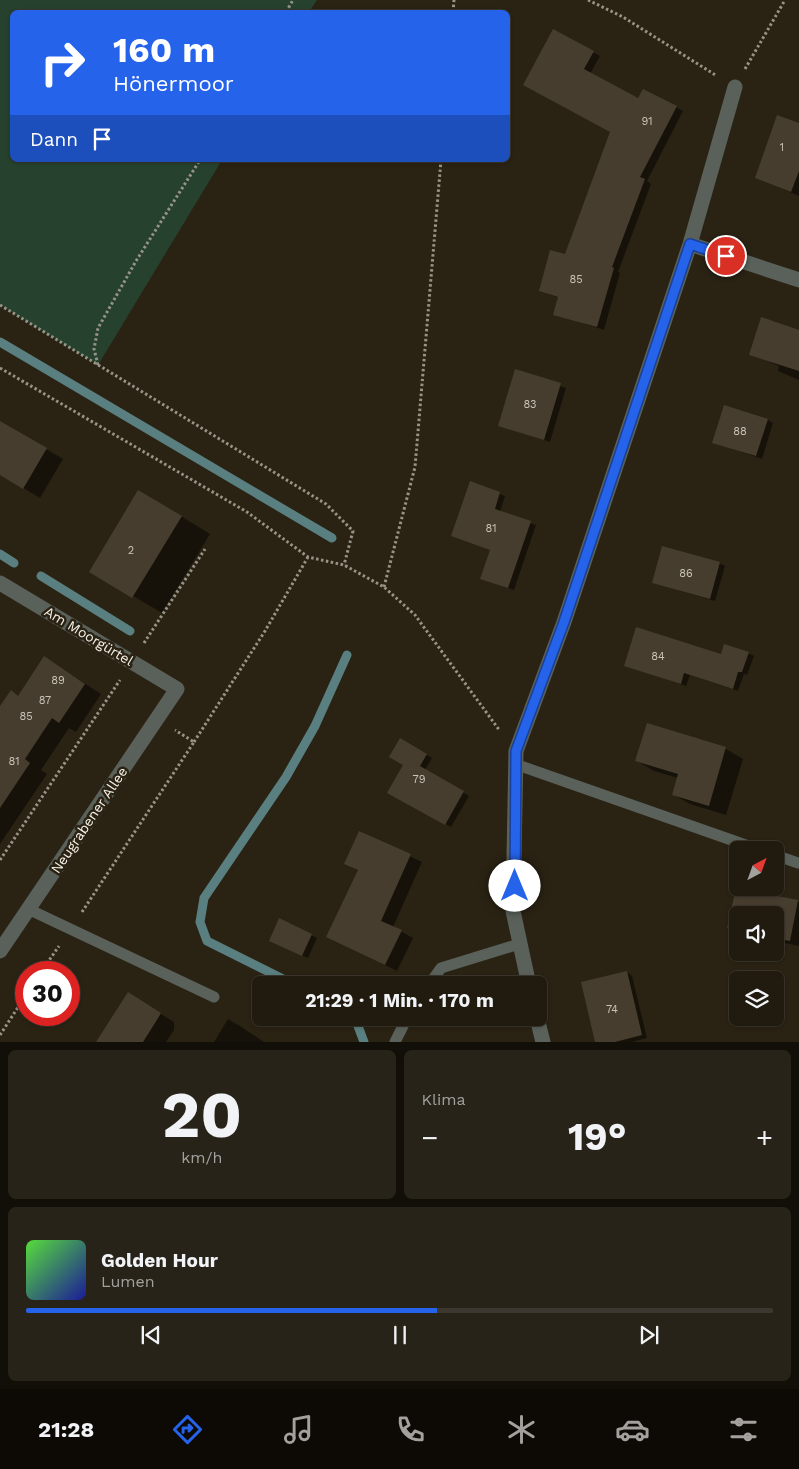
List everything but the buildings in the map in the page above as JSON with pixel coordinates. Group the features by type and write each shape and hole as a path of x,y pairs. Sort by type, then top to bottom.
{"street":[{"path":"527,976 518,944 513,911 515,758 567,613 690,244 735,87"},
{"path":"690,244 799,280"},
{"name":"Am Moorgürtel","path":"0,583 177,689"},
{"name":"Neugrabener Allee","path":"0,951 177,689"},
{"path":"539,1026 544,1042"}],"lane":[{"path":"515,758 736,841"},
{"path":"784,858 798,863"},
{"path":"28,909 214,998"},
{"path":"435,976 441,968 518,944"},
{"path":"395,1042 403,1026"}],"path":[{"path":"588,0 624,17 735,87 785,0"},
{"path":"98,365 94,349 98,328 199,162"},
{"path":"384,587 415,467 441,162"},
{"path":"0,305 326,504 353,531 344,566"},
{"path":"0,368 246,512 308,557 344,566 384,587 414,615 515,758"},
{"path":"0,860 205,550"},
{"path":"48,961 194,742 308,557"},
{"path":"157,718 194,742"},
{"path":"0,1035 15,1012"}],"green space":[{"path":"0,0 317,0 310,10 10,10 10,162 221,162 98,365 0,305"}],"waterway":[{"path":"0,342 332,538"},
{"path":"0,554 14,563"},
{"path":"41,576 130,631"},
{"path":"277,976 207,941 200,922 204,898 286,777 315,726 347,655"},
{"path":"358,1026 364,1042"}],"route":[{"path":"515,886 516,751 564,622 690,244 726,256"}]}
